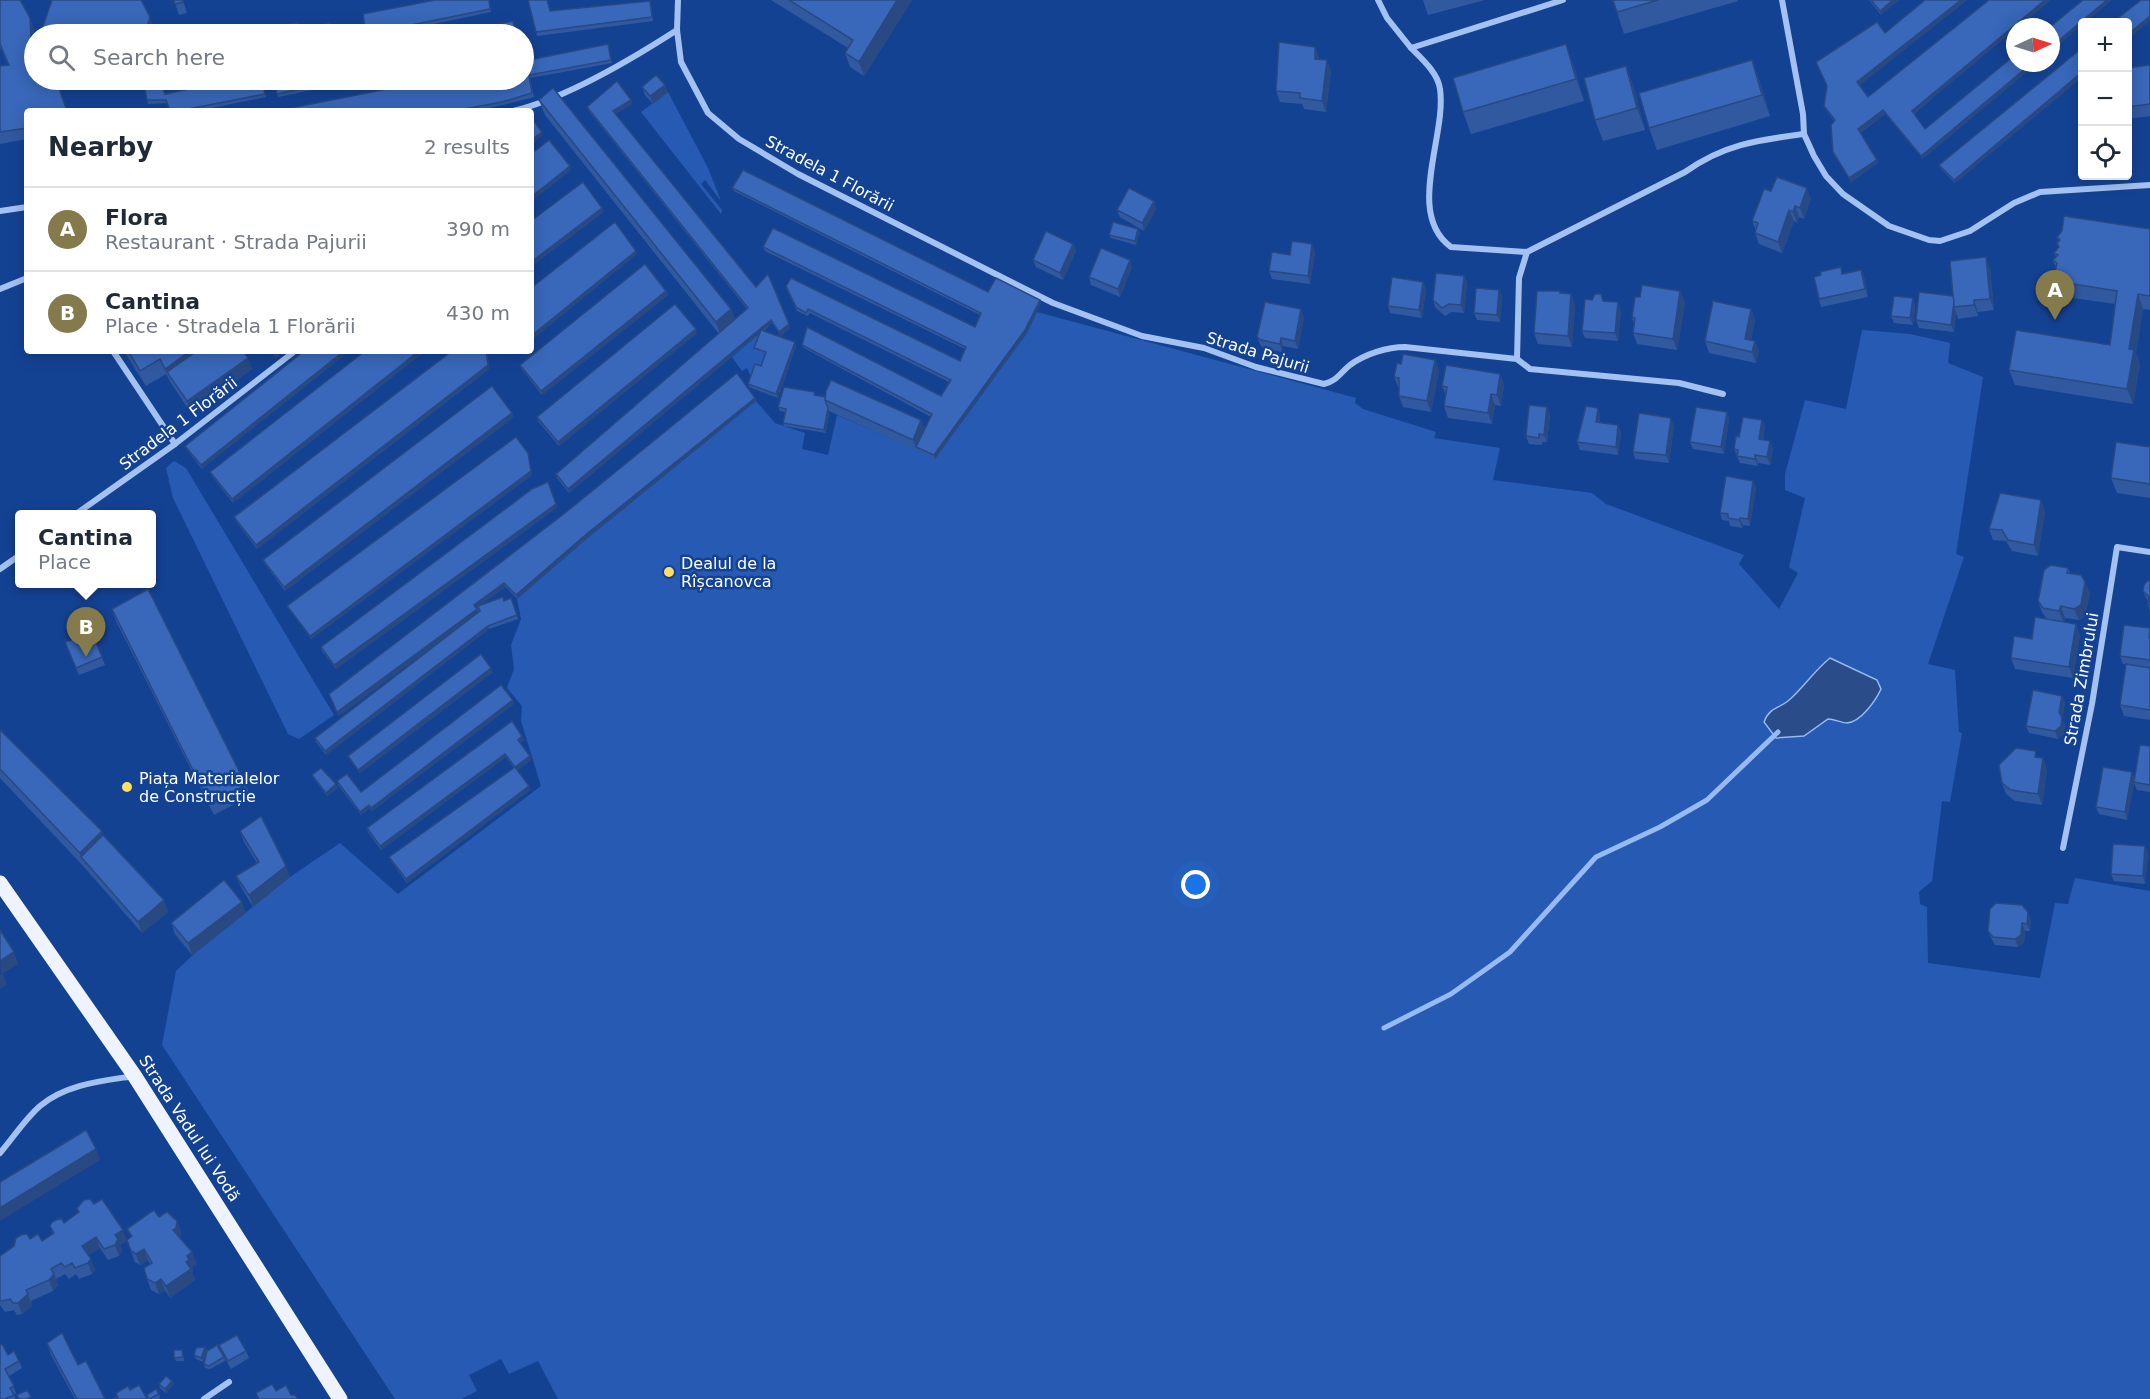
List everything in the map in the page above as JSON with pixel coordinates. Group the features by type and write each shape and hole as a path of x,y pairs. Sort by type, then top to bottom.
{"main road":[{"name":"Strada Vadul lui Vodă","path":"0,884 134,1076 340,1399"}],"street":[{"name":"Stradela 1 Florării","path":"678,0 677,30 681,62 708,113 739,139 798,174 1025,289"},
{"path":"1378,0 1387,18 1428,65 1440,87 1439,126 1429,189 1435,230 1442,241 1451,247 1527,252 1684,172 1704,158 1748,141 1804,134"},
{"path":"1411,48 1563,0"},
{"path":"1782,0 1803,114 1804,134 1826,176 1843,194 1889,226 1929,240 1951,238 1970,231 2014,203 2040,192 2150,184"},
{"path":"526,108 625,62 677,30"},
{"path":"0,211 24,207"},
{"path":"1517,359 1519,278 1527,252"},
{"path":"0,289 24,279"},
{"name":"Strada Pajurii","path":"1025,289 1053,303 1142,336 1204,348 1256,367 1323,384 1335,382 1350,365 1365,357 1393,347 1517,359 1530,369 1679,383 1723,394"},
{"path":"115,354 175,444"},
{"name":"Stradela 1 Florării","path":"82,510 175,444 291,354"},
{"name":"Strada Zimbrului","path":"2063,848 2092,704 2117,547 2150,552"},
{"path":"0,569 15,558"},
{"path":"0,1153 40,1107 56,1096 74,1087 134,1076"},
{"path":"204,1399 229,1382"}],"shaded area":[{"path":"668,92 708,168 721,201 705,180 701,184 722,210 721,214 641,112"},
{"path":"1037,312 1356,398 1355,403 1363,409 1436,432 1434,438 1500,448 1493,480 1592,493 1606,504 1744,555 1739,564 1779,609 1798,573 1789,567 1805,498 1785,490 1785,474 1805,400 1846,409 1862,330 1910,334 1950,343 1948,363 1983,377 1956,554 1964,557 1928,664 1955,670 1959,732 1962,733 1950,802 1942,801 1932,881 1919,892 1920,904 1927,907 1928,963 2040,978 2055,903 2068,904 2075,878 2150,891 2150,1399 558,1399 538,1361 509,1374 501,1359 469,1375 477,1391 461,1399 395,1399 162,1045 176,971 290,877 340,843 398,894 541,786 521,721 522,706 507,688 514,669 511,645 521,619 517,599 584,541 756,401 775,423 805,433 802,449 828,455 837,415 935,458 1027,333"},
{"path":"759,334 764,363 752,379 747,368 742,371 732,357"},
{"path":"174,461 186,468 334,715 299,739 288,734 173,498 166,468"},
{"path":"1830,658 1877,680 1881,689 1876,699 1863,715 1852,722 1845,723 1828,719 1804,736 1776,738 1764,722 1766,717 1793,696"}],"building":[{"path":"0,0 20,0 30,18 30,24 24,24 24,90 60,90 66,108 24,108 24,128 0,132 0,66 9,65 0,44"},
{"path":"52,0 141,0 150,17 148,24 44,24"},
{"path":"174,0 182,0 183,2 175,4"},
{"path":"435,0 489,0 490,9 416,24 364,24 363,14"},
{"path":"528,0 547,0 550,11 650,1 652,17 536,32"},
{"path":"789,0 897,0 859,62 845,53 853,40"},
{"path":"1613,0 1658,0 1617,12"},
{"path":"1871,0 1893,0 1880,11"},
{"path":"1925,0 1961,0 1857,82 1868,97 1989,0 2045,0 2023,18 2006,18 2006,33 1912,111 1925,129 2006,62 2006,72 2021,72 1921,156 1883,110 1858,129 1877,160 1849,178 1833,152 1831,125 1835,120 1824,106 1827,86 1816,62 1877,22 1885,33"},
{"path":"2083,0 2107,0 2086,18 2078,18 2078,24 2060,39 2060,19"},
{"path":"2141,0 2150,0 2150,16 2132,31 2132,18 2118,18"},
{"path":"513,21 514,24 499,24"},
{"path":"1279,42 1315,47 1315,59 1327,60 1322,101 1300,98 1300,93 1276,91"},
{"path":"608,44 611,60 534,74 534,59"},
{"path":"1566,44 1576,79 1463,112 1453,78"},
{"path":"2078,51 2078,75 1954,180 1939,165 2053,72 2060,72 2060,66"},
{"path":"1752,60 1762,95 1649,128 1639,93"},
{"path":"2150,65 2150,104 2132,106 2132,67"},
{"path":"1626,66 1637,108 1595,120 1584,78"},
{"path":"656,75 665,85 650,96 642,87"},
{"path":"617,81 631,100 613,111 756,287 768,274 789,324 779,332 771,320 568,489 556,474 748,308 587,107"},
{"path":"553,88 731,309 716,322 539,100"},
{"path":"145,90 164,90 165,94 184,90 264,90 265,94 193,108 169,108 166,100 147,100"},
{"path":"276,90 296,90 277,94"},
{"path":"382,90 532,90 532,93 470,108 291,108"},
{"path":"534,121 542,132 534,138"},
{"path":"549,140 570,166 534,195 534,152"},
{"path":"743,170 988,292 996,278 1040,300 1025,330 934,455 916,447 932,414 802,345 807,327 941,396 951,380 808,309 806,313 796,307 786,286 791,278 960,361 966,347 763,247 773,228 975,327 981,313 732,188"},
{"path":"1777,177 1807,188 1800,208 1795,206 1793,212 1789,210 1778,242 1755,233 1758,223 1752,221 1764,189 1771,191"},
{"path":"583,182 602,208 534,260 534,219"},
{"path":"1129,188 1154,201 1142,223 1117,210"},
{"path":"2064,216 2150,229 2150,296 2138,294 2129,349 2134,350 2127,389 2009,370 2016,330 2110,345 2117,291 2053,281 2057,263 2053,260 2058,255 2054,253 2059,247 2057,243 2060,240 2057,237 2062,231"},
{"path":"615,222 636,251 534,334 534,286"},
{"path":"1113,222 1138,229 1135,241 1109,235"},
{"path":"1046,231 1073,244 1060,273 1033,260"},
{"path":"1292,241 1312,244 1308,276 1269,271 1272,252 1290,255"},
{"path":"1101,248 1130,260 1118,289 1089,277"},
{"path":"1986,257 1990,299 1974,300 1974,305 1954,307 1950,261"},
{"path":"645,264 666,291 541,391 520,365"},
{"path":"1841,267 1842,274 1861,270 1865,289 1819,299 1814,277 1821,275 1820,272"},
{"path":"1436,273 1464,276 1461,305 1449,304 1442,308 1433,300"},
{"path":"1392,277 1423,282 1419,310 1388,306"},
{"path":"1642,285 1680,291 1673,339 1633,333 1635,318 1632,317 1635,297 1640,297"},
{"path":"1476,288 1499,290 1497,315 1474,313"},
{"path":"1537,291 1560,291 1560,293 1571,294 1568,336 1534,333"},
{"path":"1919,292 1953,296 1951,325 1916,320"},
{"path":"1595,294 1601,294 1603,301 1618,302 1615,333 1582,331 1585,299 1592,300"},
{"path":"1894,296 1913,298 1910,318 1891,316"},
{"path":"1713,301 1751,309 1745,339 1755,341 1752,352 1705,341"},
{"path":"1265,302 1301,309 1295,341 1281,338 1280,344 1257,337"},
{"path":"675,304 696,329 558,442 537,417"},
{"path":"761,330 795,342 776,394 748,384 755,364 761,366 766,352 754,348"},
{"path":"130,354 186,354 165,369 160,359 140,371"},
{"path":"193,354 245,354 248,358 187,401 167,372"},
{"path":"300,354 340,354 201,465 185,446"},
{"path":"361,354 415,354 232,499 210,472"},
{"path":"448,354 486,354 488,365 256,545 234,517"},
{"path":"1403,354 1435,360 1427,401 1399,396 1399,378 1394,377 1397,363 1401,364"},
{"path":"1446,365 1500,374 1497,395 1491,394 1488,413 1444,406 1447,387 1442,386"},
{"path":"737,373 755,398 583,537 516,595 504,583 474,605 477,609 337,712 329,694 565,513"},
{"path":"831,380 921,420 913,440 825,400"},
{"path":"492,386 512,413 284,587 263,560"},
{"path":"784,387 815,392 814,395 825,397 828,408 824,430 783,423 786,409 778,407"},
{"path":"1529,405 1547,407 1544,435 1539,434 1539,438 1526,436"},
{"path":"1586,406 1598,408 1596,422 1618,425 1616,447 1577,442"},
{"path":"1696,407 1727,412 1721,447 1690,442"},
{"path":"1639,413 1671,418 1666,455 1633,452"},
{"path":"1743,417 1762,420 1759,439 1770,441 1767,457 1755,455 1755,459 1737,456 1738,450 1734,449 1736,436 1739,437"},
{"path":"516,437 528,453 531,471 310,636 287,606"},
{"path":"2116,442 2150,447 2150,484 2111,478"},
{"path":"1726,476 1753,481 1748,519 1728,518 1728,514 1720,513"},
{"path":"548,482 556,504 334,665 321,647 532,489"},
{"path":"2000,493 2041,500 2034,545 2008,540 2002,530 1989,529"},
{"path":"2051,565 2068,568 2067,573 2081,575 2085,582 2081,605 2074,609 2061,606 2059,611 2043,608 2038,601 2044,570"},
{"path":"2147,581 2150,581 2150,605 2148,605 2149,597 2143,591"},
{"path":"148,589 246,785 210,804 112,609"},
{"path":"503,597 504,601 511,598 517,615 488,626 325,751 315,738 480,611 478,606"},
{"path":"2035,617 2076,624 2069,667 2011,658 2014,636 2032,639"},
{"path":"2124,625 2150,628 2150,660 2120,656"},
{"path":"92,632 102,657 76,668 65,642"},
{"path":"481,654 491,668 358,770 348,756"},
{"path":"2126,664 2150,668 2150,710 2120,705"},
{"path":"501,685 513,700 371,808 369,805 360,812 337,781 347,774 361,792"},
{"path":"2033,690 2062,696 2059,712 2062,718 2061,726 2055,731 2026,726"},
{"path":"512,721 522,736 518,740 530,756 515,767 505,754 380,846 367,828"},
{"path":"0,730 102,831 80,853 0,769"},
{"path":"2140,745 2150,746 2150,785 2134,782"},
{"path":"2016,748 2036,751 2035,757 2043,758 2038,794 2011,790 2002,783 1999,765"},
{"path":"515,767 529,786 406,879 389,857"},
{"path":"2103,767 2132,772 2125,812 2096,807"},
{"path":"321,768 336,784 326,793 312,775"},
{"path":"261,816 286,866 249,895 236,876 259,862 240,831"},
{"path":"103,835 164,900 138,922 81,857"},
{"path":"2113,844 2145,846 2143,876 2111,874"},
{"path":"224,880 242,902 188,943 171,923"},
{"path":"1996,903 2022,905 2028,912 2027,924 2022,923 2021,935 2015,939 1993,937 1988,931 1990,909"},
{"path":"0,930 14,952 0,961"},
{"path":"86,1130 96,1149 0,1208 0,1182"},
{"path":"90,1199 94,1204 102,1199 123,1230 115,1235 118,1239 115,1245 104,1249 96,1237 82,1246 91,1259 88,1263 75,1268 72,1263 65,1267 61,1263 51,1269 54,1274 49,1280 26,1290 28,1294 18,1303 13,1303 10,1299 1,1301 0,1256 14,1246 16,1238 21,1235 27,1234 30,1239 38,1234 42,1241 54,1233 50,1226 52,1222 61,1218 64,1223 79,1212 77,1208 84,1200"},
{"path":"154,1210 159,1217 167,1212 177,1221 176,1228 173,1230 192,1252 187,1256 189,1260 186,1262 191,1269 166,1286 161,1279 155,1283 147,1279 144,1268 152,1263 144,1249 136,1254 131,1251 127,1240 132,1236 127,1229"},
{"path":"62,1333 78,1365 86,1361 105,1399 77,1399 47,1343"},
{"path":"237,1335 246,1351 228,1361 219,1345"},
{"path":"2,1344 8,1355 14,1351 19,1361 5,1369 14,1386 10,1388 14,1395 5,1399 0,1399 0,1345"},
{"path":"217,1345 224,1357 209,1366 204,1364 207,1351"},
{"path":"205,1347 201,1358 194,1355 196,1348"},
{"path":"174,1350 182,1350 183,1357 174,1358"},
{"path":"166,1376 172,1381 165,1389 159,1384"},
{"path":"272,1384 276,1391 286,1385 291,1395 295,1395 298,1399 259,1399 256,1393"},
{"path":"139,1385 147,1399 113,1399 118,1397 116,1393 128,1386 130,1390"},
{"path":"156,1389 159,1394 149,1399 147,1395"},
{"path":"27,1390 31,1397 19,1399 17,1395"}],"waterway":[{"path":"1384,1028 1451,994 1510,952 1596,857 1660,827 1707,800 1778,732"}],"place":[{"name":"Flora","path":"2055,320"},
{"name":"Dealul de la Rîșcanovca","path":"669,572"},
{"name":"Cantina","path":"86,657"},
{"name":"Piața Materialelor de Construcție","path":"127,787"}]}
